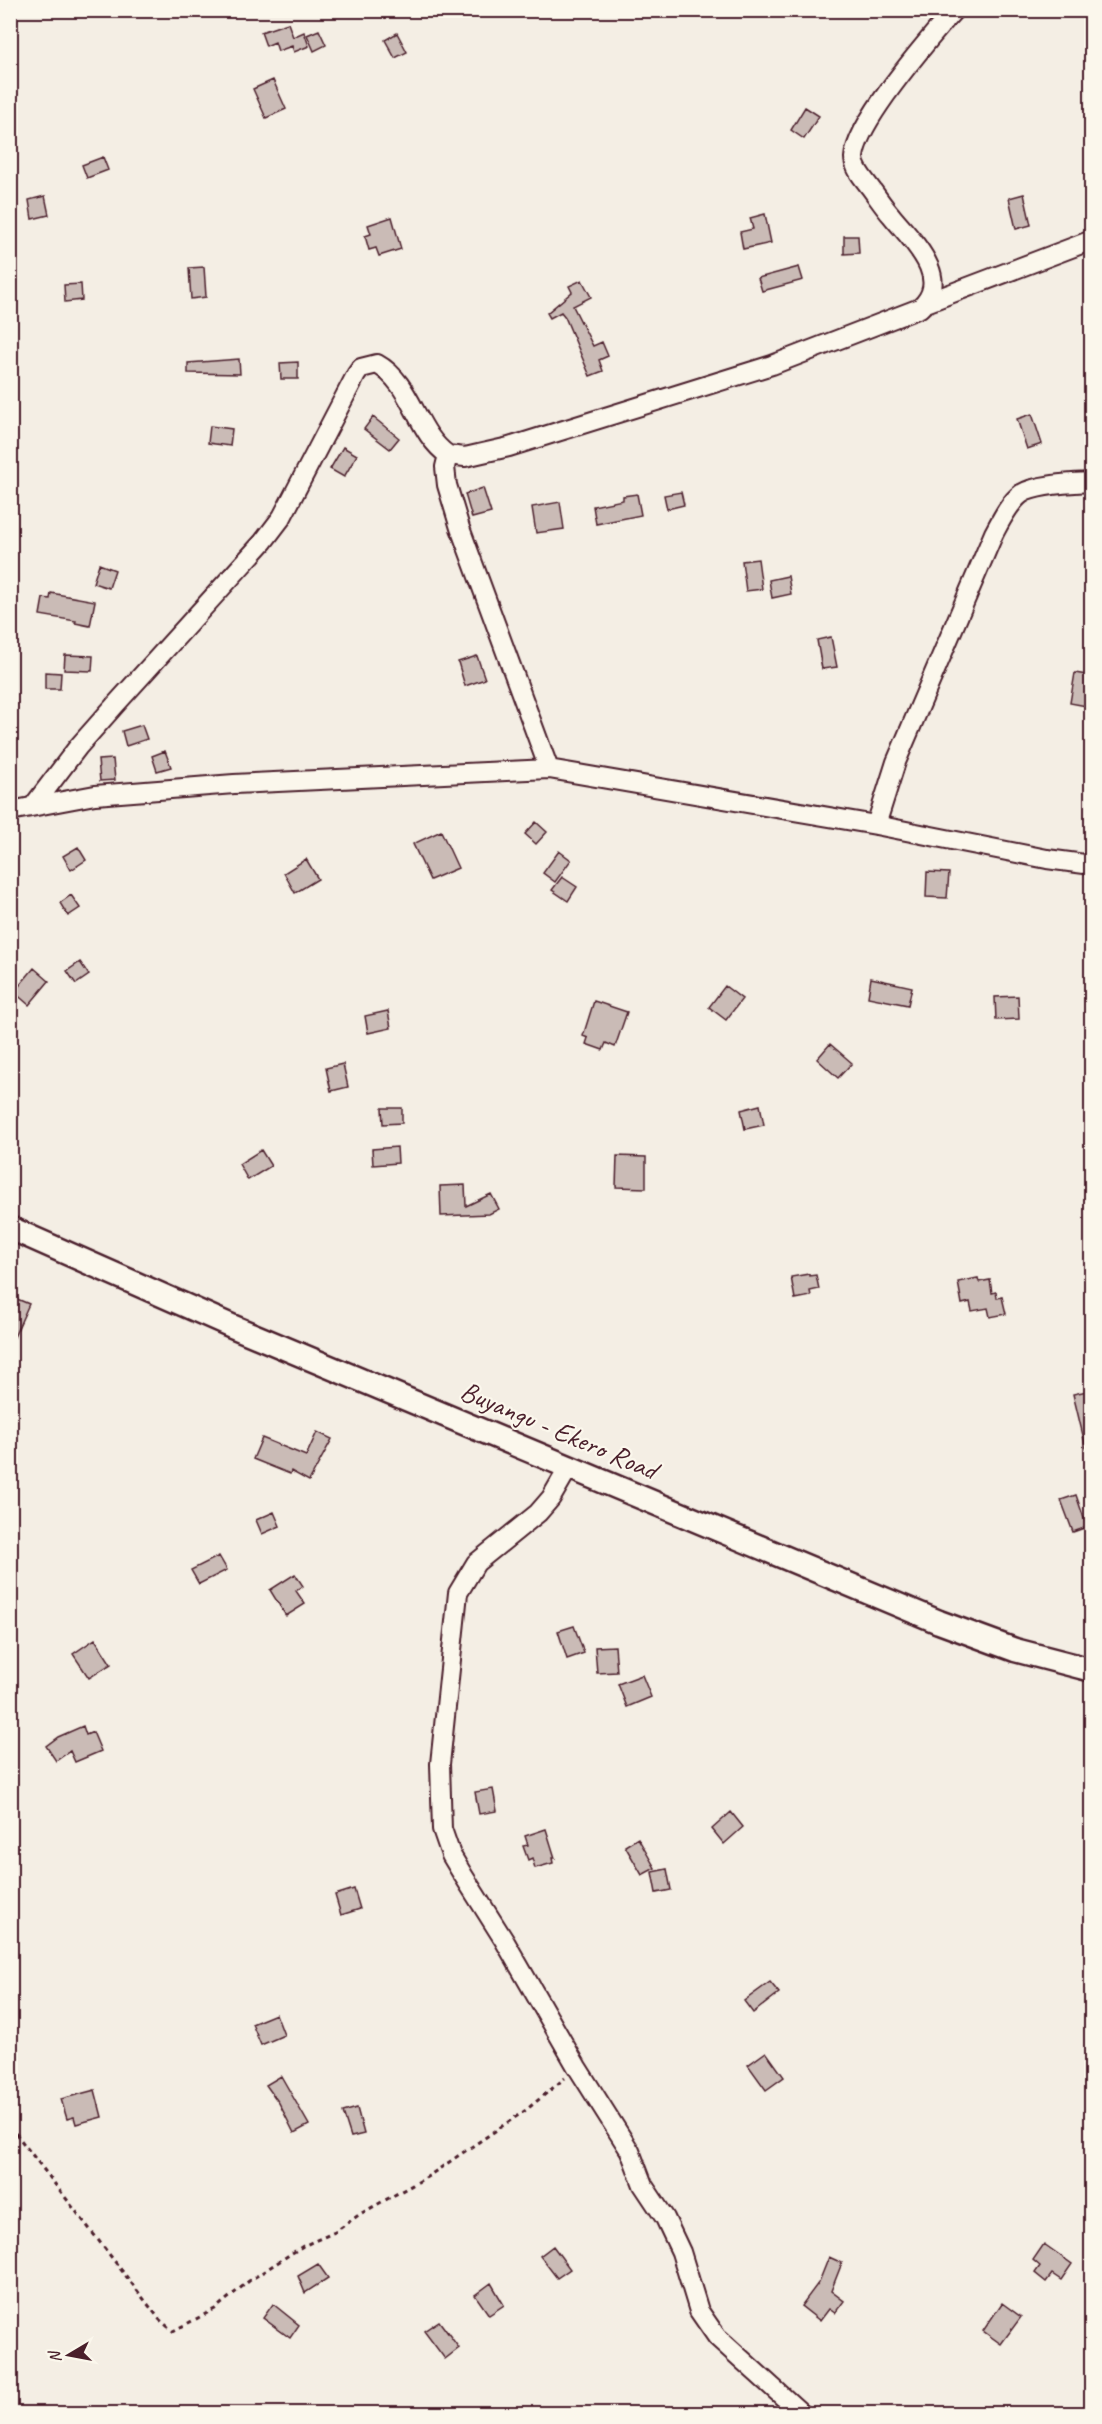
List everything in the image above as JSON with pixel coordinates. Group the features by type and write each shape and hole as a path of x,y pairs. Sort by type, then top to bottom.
{"main road":[{"name":"Buyangu - Ekero Road","path":"10,1228 234,1327 965,1632 1024,1653 1092,1670"}],"street":[{"path":"926,303 933,286 928,263 864,179 854,160 856,146 878,108 918,51 954,10"},
{"path":"34,806 78,747 239,570 282,517 361,368 377,364 389,372 433,442 448,455 465,457 509,447 772,365 911,313 926,303 1092,240"},
{"path":"448,455 445,467 447,485 460,528 549,769"},
{"path":"876,825 896,762 994,533 1006,512 1021,494 1033,489 1092,482"},
{"path":"10,811 95,795 234,784 549,769 876,825 1047,859 1092,865"},
{"path":"569,1467 551,1498 538,1513 476,1563 458,1593 440,1764 442,1829 452,1855 577,2067 630,2151 643,2185 665,2218 681,2252 699,2311 717,2337 802,2414"}],"path":[{"path":"10,2126 160,2320 173,2331 215,2308 249,2281 303,2246 334,2232 368,2209 427,2177 526,2110 577,2067"}],"building":[{"path":"288,23 293,37 304,32 309,46 294,52 292,46 278,51 275,42 266,46 261,32"},
{"path":"319,30 326,45 314,51 307,35"},
{"path":"397,33 407,52 395,58 385,40"},
{"path":"273,80 286,109 266,118 253,89"},
{"path":"805,107 819,116 804,139 791,130"},
{"path":"103,157 108,170 87,178 82,165"},
{"path":"1024,194 1031,225 1016,229 1009,198"},
{"path":"45,196 49,215 32,219 29,200"},
{"path":"765,214 771,243 743,249 740,232 753,229 750,218"},
{"path":"392,217 401,249 379,256 376,248 369,250 365,236 371,234 368,225"},
{"path":"844,236 858,236 859,253 844,254"},
{"path":"204,267 206,297 191,299 189,268"},
{"path":"799,267 803,280 762,291 758,278"},
{"path":"582,280 591,297 573,306 593,346 602,342 608,356 599,360 603,371 590,376 565,317 561,312 550,318 547,313 572,292 569,286"},
{"path":"81,284 82,300 65,302 64,285"},
{"path":"239,359 240,374 188,373 188,363"},
{"path":"298,362 298,379 281,379 280,363"},
{"path":"1032,414 1042,444 1027,449 1017,419"},
{"path":"373,417 399,438 390,449 364,429"},
{"path":"210,426 232,429 230,446 208,443"},
{"path":"343,447 357,455 344,477 330,469"},
{"path":"483,488 491,513 472,518 465,494"},
{"path":"681,492 684,505 667,509 664,495"},
{"path":"637,494 641,515 596,524 593,506 623,500 623,496"},
{"path":"560,502 564,529 536,533 532,507"},
{"path":"758,559 762,589 746,591 742,561"},
{"path":"99,564 115,570 109,588 93,583"},
{"path":"788,576 791,594 772,598 769,580"},
{"path":"51,593 95,601 90,626 75,623 76,621 40,615 43,598 50,599"},
{"path":"831,637 837,667 822,669 817,640"},
{"path":"65,655 93,656 92,671 64,670"},
{"path":"477,656 485,679 465,686 458,662"},
{"path":"45,672 61,673 60,689 45,689"},
{"path":"1075,673 1092,676 1092,707 1070,703"},
{"path":"142,725 147,739 126,746 122,731"},
{"path":"165,751 171,767 157,771 152,756"},
{"path":"113,759 115,780 100,781 98,760"},
{"path":"536,822 547,832 536,844 525,834"},
{"path":"441,831 458,868 430,880 413,844"},
{"path":"78,847 86,860 71,870 63,856"},
{"path":"559,851 571,860 555,882 543,873"},
{"path":"306,859 318,879 295,893 284,873"},
{"path":"927,872 949,873 947,898 926,897"},
{"path":"562,877 577,887 568,901 552,890"},
{"path":"71,895 80,908 68,916 60,903"},
{"path":"80,962 89,975 76,984 67,971"},
{"path":"34,968 49,981 29,1005 14,992"},
{"path":"871,978 912,987 908,1005 868,997"},
{"path":"725,986 742,999 726,1020 709,1007"},
{"path":"1018,996 1019,1019 996,1020 995,997"},
{"path":"594,1001 627,1012 615,1047 606,1043 603,1050 586,1044 588,1038 583,1036"},
{"path":"388,1011 391,1028 368,1033 365,1016"},
{"path":"830,1044 852,1063 838,1078 817,1059"},
{"path":"343,1064 348,1087 331,1091 326,1068"},
{"path":"760,1105 764,1125 745,1129 741,1110"},
{"path":"382,1108 402,1108 402,1123 383,1124"},
{"path":"397,1147 398,1163 373,1165 372,1149"},
{"path":"261,1150 271,1166 248,1180 239,1164"},
{"path":"617,1156 646,1157 646,1188 616,1187"},
{"path":"465,1185 466,1206 491,1194 499,1209 489,1214 441,1216 440,1186"},
{"path":"809,1274 809,1276 816,1275 819,1289 810,1291 811,1296 795,1299 791,1277"},
{"path":"978,1278 979,1282 990,1280 992,1293 996,1292 997,1298 1002,1297 1006,1314 990,1317 988,1308 972,1311 970,1302 962,1304 958,1282"},
{"path":"10,1296 29,1304 10,1346"},
{"path":"1092,1390 1092,1447 1086,1448 1073,1394"},
{"path":"317,1432 332,1439 309,1481 291,1471 290,1474 253,1459 262,1438 306,1456"},
{"path":"1076,1495 1087,1527 1073,1532 1061,1500"},
{"path":"274,1512 280,1526 262,1534 256,1520"},
{"path":"219,1556 227,1570 199,1584 191,1570"},
{"path":"295,1574 303,1586 296,1591 305,1604 286,1616 270,1590"},
{"path":"574,1626 584,1653 567,1659 558,1631"},
{"path":"95,1639 111,1664 89,1678 73,1654"},
{"path":"615,1646 617,1672 597,1673 595,1647"},
{"path":"642,1675 651,1697 627,1707 618,1684"},
{"path":"83,1726 86,1735 93,1732 101,1751 75,1762 70,1751 56,1761 46,1746 58,1737"},
{"path":"493,1789 497,1811 479,1814 475,1792"},
{"path":"731,1812 743,1827 724,1844 712,1829"},
{"path":"546,1829 555,1858 552,1858 553,1863 535,1868 532,1858 528,1860 523,1846 528,1845 525,1836"},
{"path":"638,1838 655,1868 642,1875 625,1846"},
{"path":"667,1869 671,1890 656,1893 652,1872"},
{"path":"354,1889 360,1909 341,1915 335,1895"},
{"path":"770,1982 779,1993 753,2013 744,2001"},
{"path":"276,2014 284,2035 261,2045 252,2024"},
{"path":"766,2052 784,2077 766,2090 748,2065"},
{"path":"281,2076 309,2125 294,2133 279,2103 266,2085"},
{"path":"95,2090 102,2117 76,2124 74,2117 67,2119 61,2099"},
{"path":"357,2108 364,2134 351,2137 343,2112"},
{"path":"1044,2244 1072,2264 1061,2280 1052,2274 1046,2282 1035,2273 1040,2266 1033,2260"},
{"path":"553,2246 570,2269 557,2278 540,2256"},
{"path":"829,2257 842,2263 831,2291 844,2301 835,2313 829,2309 820,2321 801,2306 819,2282"},
{"path":"318,2264 328,2278 305,2293 298,2276"},
{"path":"491,2283 504,2305 489,2315 475,2295"},
{"path":"1002,2303 1021,2317 1001,2344 983,2331"},
{"path":"273,2304 299,2325 290,2338 263,2318"},
{"path":"439,2321 459,2348 445,2359 424,2331"}]}
